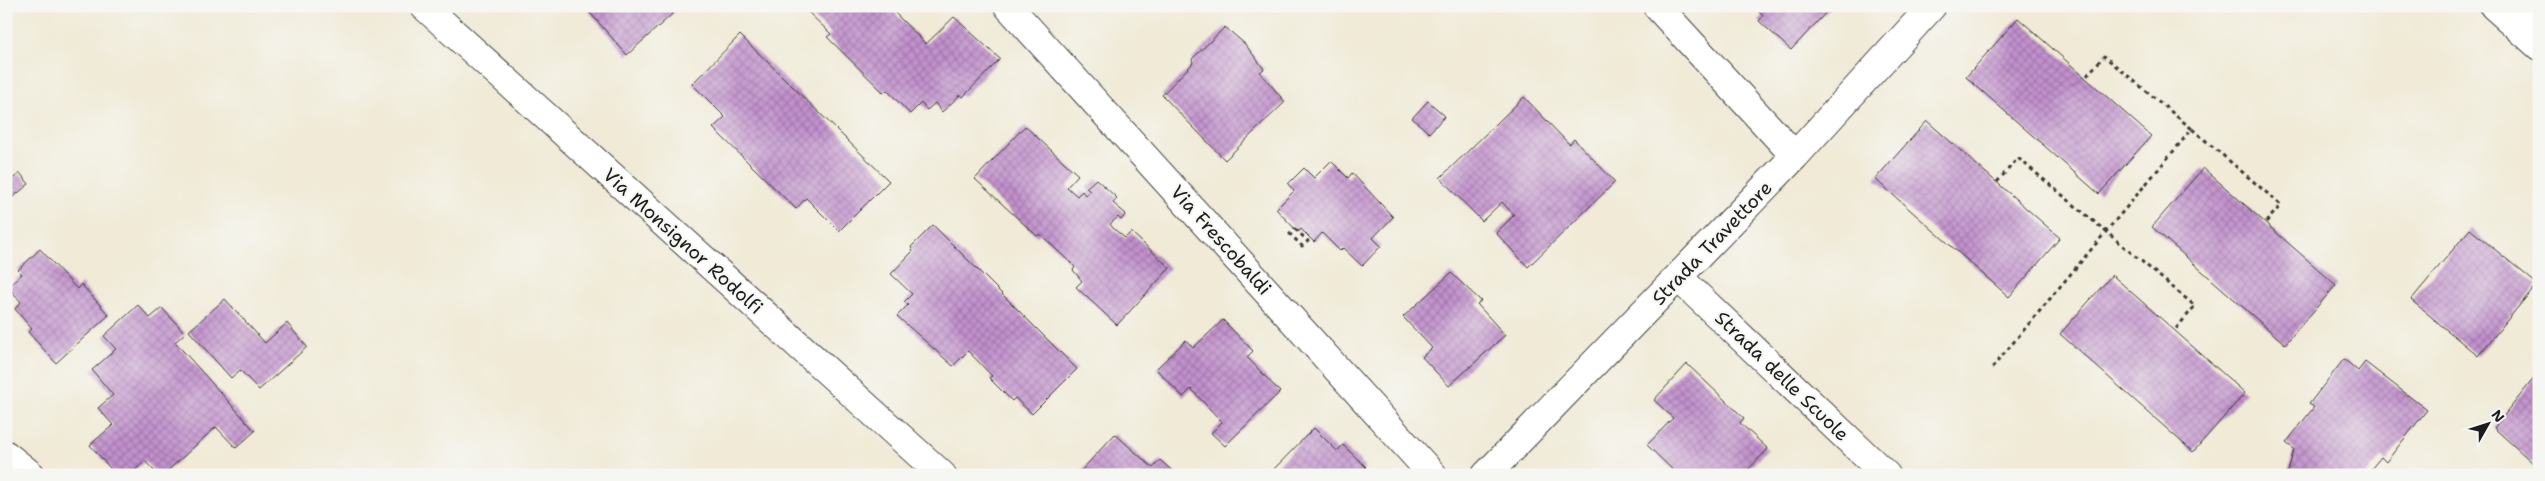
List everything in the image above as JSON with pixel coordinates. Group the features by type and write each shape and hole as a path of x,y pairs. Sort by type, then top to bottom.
{"street":[{"name":"Via Monsignor Rodolfi","path":"424,6 942,475"},
{"name":"Via Frescobaldi","path":"1008,6 1433,475"},
{"path":"1657,6 1795,156"},
{"name":"Strada Travettore","path":"1486,475 1679,278 1795,156 1932,6"},
{"path":"2494,6 2539,46"},
{"path":"2518,27 2536,6"},
{"name":"Strada delle Scuole","path":"1679,278 1886,475"},
{"path":"6,455 31,475"}],"path":[{"path":"2085,78 2104,56 2281,205 2266,222"},
{"path":"1992,368 2192,130"},
{"path":"1997,182 2018,158 2195,306 2174,331"},
{"path":"1295,229 1308,241 1302,246 1290,234 1295,229"}],"building":[{"path":"584,6 681,6 627,55"},
{"path":"810,6 888,6 926,44 954,17 1000,59 963,97 960,95 942,112 935,103 927,110 921,103 910,114 887,90 884,93 827,37 831,34 806,10"},
{"path":"1753,6 1832,6 1791,50 1759,21 1763,16"},
{"path":"2018,18 2151,136 2099,194 1966,77"},
{"path":"1225,27 1245,44 1264,69 1260,72 1285,102 1225,160 1162,95 1193,63 1192,59"},
{"path":"740,35 889,181 839,231 806,198 796,209 713,128 725,117 692,84"},
{"path":"1524,97 1567,142 1570,144 1574,139 1615,182 1528,267 1496,233 1514,215 1502,202 1482,221 1440,178"},
{"path":"1428,101 1445,116 1429,133 1412,118"},
{"path":"1927,121 2060,238 2009,297 1875,179"},
{"path":"1025,126 1078,175 1067,187 1077,196 1082,191 1085,195 1090,191 1086,188 1096,179 1117,198 1113,203 1126,214 1121,220 1118,217 1110,224 1113,228 1125,238 1131,232 1170,268 1117,325 1076,287 1082,281 1073,270 1075,267 1040,234 1037,236 975,179"},
{"path":"1331,161 1348,178 1352,173 1393,217 1373,238 1381,246 1362,266 1343,248 1340,251 1322,233 1314,242 1301,229 1298,232 1276,209 1294,191 1288,184 1304,168 1314,178"},
{"path":"2203,168 2336,285 2285,344 2152,227"},
{"path":"20,173 29,184 13,197 6,189 6,184"},
{"path":"933,225 1077,369 1032,414 1015,398 1012,401 989,378 992,376 968,351 953,366 897,316 908,305 904,302 912,294 891,274 913,251 911,247"},
{"path":"2470,229 2537,284 2478,356 2411,300"},
{"path":"40,249 77,289 81,284 109,315 56,363 28,332 32,329 15,309 21,302 8,287 22,274 18,270"},
{"path":"1451,273 1481,301 1477,304 1505,335 1449,386 1422,357 1432,348 1403,317"},
{"path":"2112,275 2245,393 2193,452 2060,334"},
{"path":"225,299 265,343 287,323 307,347 259,390 240,370 231,378 189,331"},
{"path":"138,305 150,318 162,308 185,333 175,342 255,431 236,448 216,427 163,475 158,475 145,461 130,475 116,475 90,445 113,425 98,408 113,395 92,370 116,349 104,336"},
{"path":"1223,320 1253,351 1247,357 1280,392 1225,446 1211,433 1222,422 1191,389 1183,397 1156,369 1186,340 1193,348"},
{"path":"2344,359 2358,371 2365,362 2427,410 2386,462 2381,457 2366,475 2287,475 2294,449 2286,443 2314,407 2309,404"},
{"path":"1687,364 1744,418 1740,423 1768,449 1743,475 1678,475 1647,445 1673,418 1654,400"},
{"path":"2539,372 2539,462 2537,460 2534,464 2494,428"},
{"path":"1314,428 1337,451 1343,445 1366,467 1358,475 1276,475 1272,471"},
{"path":"1115,434 1153,468 1160,460 1177,475 1078,474"}]}
